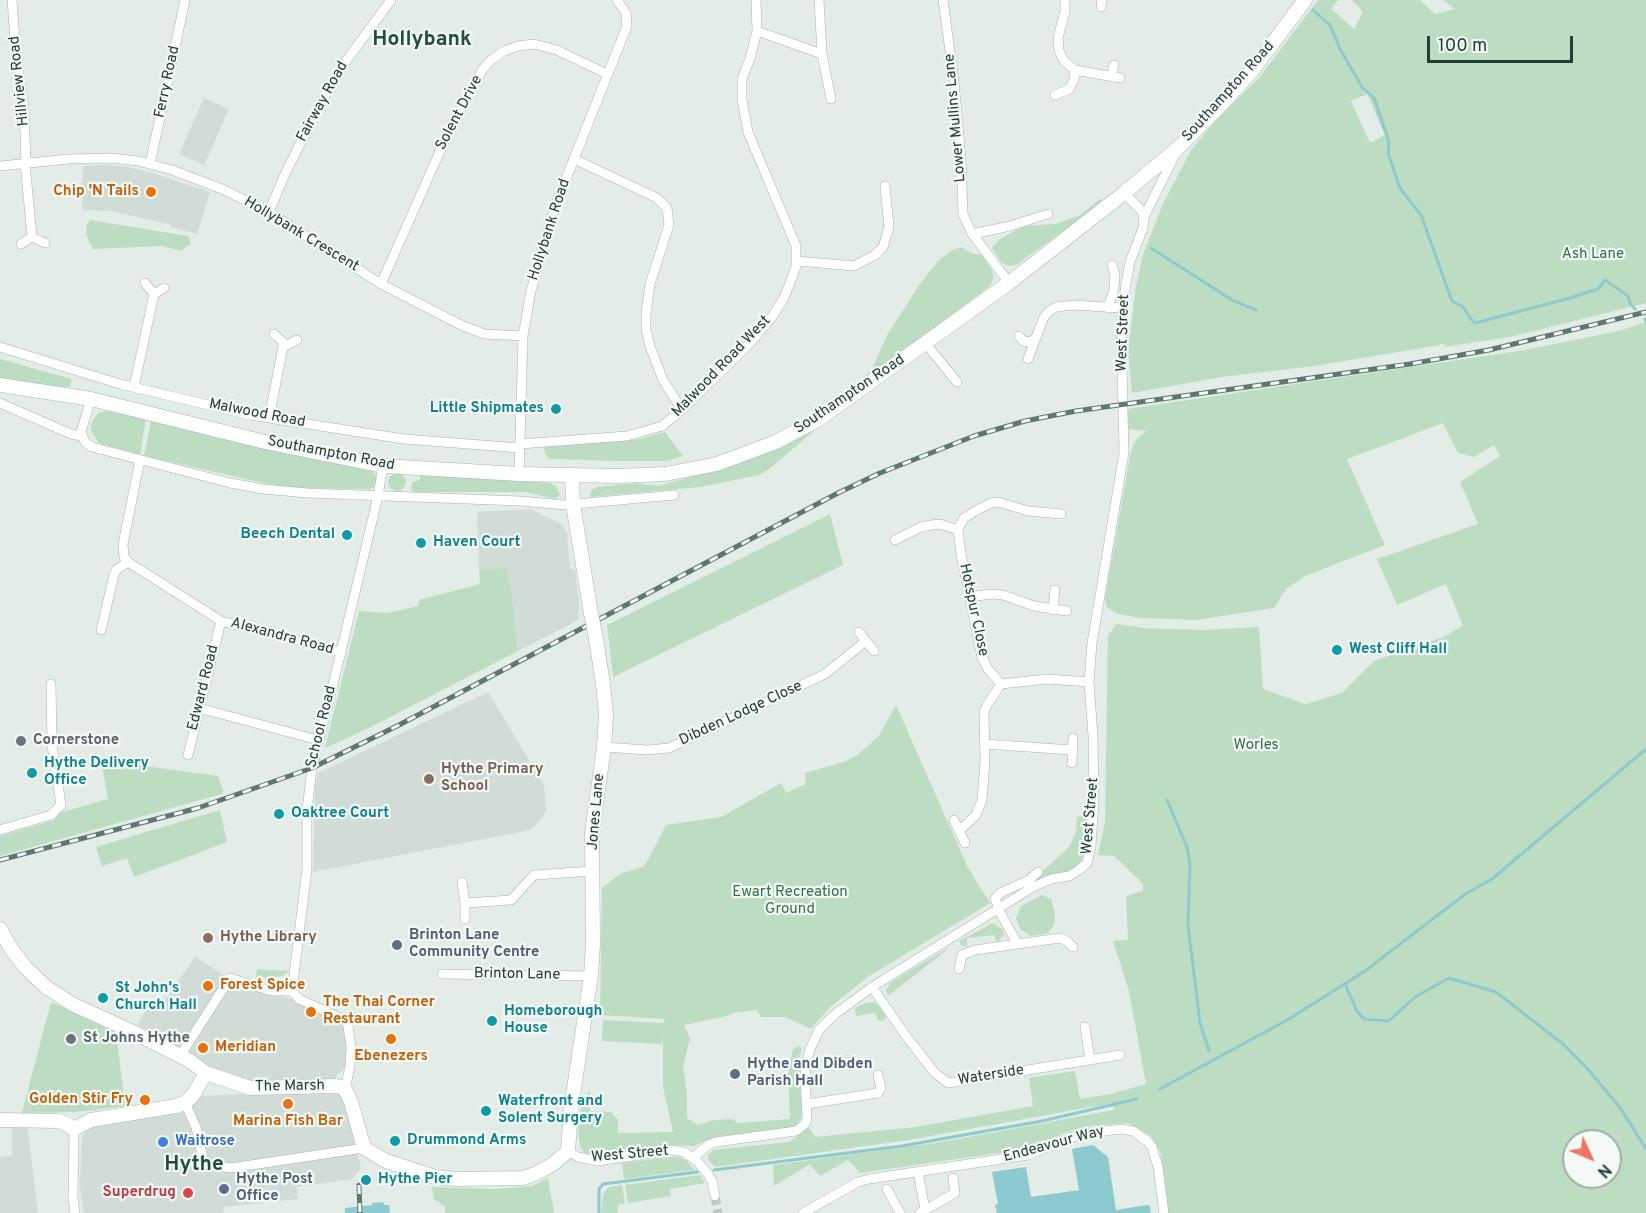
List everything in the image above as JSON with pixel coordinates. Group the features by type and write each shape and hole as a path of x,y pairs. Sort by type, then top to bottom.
{"street":[{"name":"Hillview Road","path":"12,0 24,107 32,237"},
{"name":"Ferry Road","path":"150,164 185,0"},
{"name":"Fairway Road","path":"269,212 285,174 323,98 346,61 392,0"},
{"name":"Hollybank Road","path":"519,474 523,336 531,291 554,209 627,26 626,13 617,0"},
{"name":"Malwood Road West","path":"520,446 616,437 662,426 682,410 750,343 772,317 790,287 797,261 796,246 744,120 742,79 753,51 757,32 756,0"},
{"path":"819,0 822,54 831,99"},
{"name":"Lower Mullins Lane","path":"943,0 954,81 965,221 972,234 1009,283"},
{"path":"1065,0 1065,11 1058,38 1059,51 1064,61 1075,70 1116,78 1114,65"},
{"name":"Southampton Road","path":"0,385 91,399 265,442 383,466 572,475 666,474 691,471 746,454 784,439 819,419 1009,283 1177,149 1251,72 1305,0"},
{"path":"757,32 822,54"},
{"name":"Solent Drive","path":"381,284 453,122 483,69 492,60 504,51 534,44 557,50 607,74"},
{"path":"1055,95 1069,89 1074,80 1075,70"},
{"path":"830,86 840,85"},
{"name":"West Street","path":"568,1151 578,1157 597,1161 672,1150 684,1152 693,1158 708,1145 716,1142 796,1131 805,1124 806,1065 810,1049 819,1030 851,1000 1033,887 1051,879 1069,876 1087,863 1091,846 1094,781 1089,682 1092,643 1124,453 1121,324 1123,308 1130,262 1143,228 1144,217 1177,149"},
{"name":"Hollybank Crescent","path":"0,166 111,158 150,164 222,189 269,212 381,284 473,330 494,335 523,336"},
{"path":"574,159 657,198 666,208 669,225 650,284 646,330 663,380 682,410"},
{"path":"797,261 854,266 875,255 883,247 889,227 885,186"},
{"path":"1124,193 1142,211 1144,217"},
{"path":"972,234 1010,226 1048,214"},
{"path":"21,244 32,237 45,243"},
{"path":"1108,308 1114,289 1113,265"},
{"path":"145,283 154,294"},
{"path":"134,387 154,294 164,288"},
{"path":"1028,359 1043,319 1056,307 1073,305 1123,308"},
{"path":"269,418 284,347 283,342 274,334"},
{"path":"1019,336 1023,341 1029,342 1035,339"},
{"path":"284,347 297,340"},
{"path":"926,344 957,382"},
{"name":"Malwood Road","path":"0,347 134,387 269,418 404,440 520,446"},
{"path":"82,436 91,399"},
{"name":"Southampton Road","path":"0,403 71,435 82,436 92,447 230,483 263,489 307,494 573,504 674,495"},
{"path":"101,630 114,575 116,570 128,562 124,557 123,544 140,460"},
{"name":"School Road","path":"292,992 307,869 309,785 378,496 383,466"},
{"name":"Jones Lane","path":"568,1151 570,1116 594,944 592,833 604,747 606,713 573,504 572,475"},
{"path":"896,540 921,527 931,525 940,524 958,530 964,518 991,503 998,502 1028,511 1061,513"},
{"name":"Hotspur Close","path":"958,530 982,657 988,669 1001,684"},
{"name":"Alexandra Road","path":"128,562 221,621 341,652"},
{"path":"1053,610 1055,590"},
{"path":"969,597 1004,595 1032,605 1068,611"},
{"name":"Edward Road","path":"188,755 221,621"},
{"path":"859,632 874,651"},
{"name":"Dibden Lodge Close","path":"604,747 647,750 669,748 825,674 866,641"},
{"path":"959,831 976,815 982,800 984,712 1001,684 1047,678 1089,682"},
{"path":"0,830 51,815 61,806 52,745 51,684"},
{"path":"199,708 318,740"},
{"path":"1072,763 1073,738"},
{"path":"985,744 1072,750"},
{"path":"954,820 965,843"},
{"path":"465,903 511,900 534,875 593,872"},
{"path":"1017,943 995,899 1000,893 1029,880 1038,872"},
{"path":"462,882 465,919"},
{"name":"The Marsh","path":"0,929 5,948 34,977 72,1004 180,1056 206,1073 250,1088 337,1086 345,1089 364,1148"},
{"path":"959,969 962,955 968,952 1060,938 1073,947"},
{"name":"Brinton Lane","path":"442,974 591,976"},
{"path":"180,1056 230,978 271,991 292,992 299,999 345,1020 351,1047 345,1089"},
{"name":"Waterside","path":"872,987 933,1072 948,1083 1120,1055"},
{"path":"1085,1027 1090,1060"},
{"path":"74,1129 92,1120 160,1110 186,1103 206,1073"},
{"path":"807,1104 878,1093 881,1088 878,1074"},
{"path":"186,1103 196,1127 203,1159 214,1166 231,1168 364,1148 386,1161 435,1177 524,1178 553,1164 568,1151"},
{"path":"0,1120 58,1121 74,1129"},
{"path":"74,1129 73,1198 75,1213"},
{"name":"Endeavour Way","path":"803,1213 858,1182 1028,1155 1069,1138 1121,1129 1133,1131 1148,1141 1155,1154 1164,1213"},
{"path":"693,1158 708,1174 715,1196"},
{"path":"918,1172 922,1211 955,1193 952,1178"},
{"path":"887,1189 900,1213"}],"shaded area":[{"path":"204,98 229,109 204,165 179,154"},
{"path":"83,166 128,167 156,174 210,192 197,234 171,227 169,224 111,211 82,210"},
{"path":"530,509 562,525 567,533 570,569 575,570 579,605 578,620 518,651 512,595 506,569 479,570 477,512"},
{"name":"Hythe Primary School","path":"488,692 544,785 546,811 540,821 530,830 313,872 315,787 318,773"},
{"path":"195,957 233,981 295,1000 337,1017 345,1027 348,1064 334,1079 280,1083 225,1076 181,1048 138,1025 148,1005 159,1009"},
{"path":"331,1090 342,1093 353,1131 361,1168 352,1179 297,1187 298,1199 223,1207 224,1213 85,1213 83,1211 80,1186 82,1138 87,1129 96,1124 183,1112 199,1096"},
{"path":"12,1124 27,1124 38,1213 0,1213 0,1157 12,1156"}],"green space":[{"name":"Ash Lane","path":"1318,0 1338,0 1331,9 1354,29 1363,12 1352,0 1420,0 1435,14 1455,9 1443,0 1646,0 1646,303 1510,337 1443,347 1446,344 1314,366 1222,377 1132,393 1128,351 1136,286 1143,255 1162,206 1191,150 1218,118 1259,78","holes":["1367,94 1385,135 1370,143 1351,101"]},
{"path":"1100,199 1103,202 1016,265 1008,266 1001,262 992,248 1000,239 1024,226 1056,224 1080,215"},
{"path":"90,220 188,236 191,244 181,251 162,246 93,249 87,237 86,227"},
{"path":"961,247 971,253 981,255 991,268 994,276 990,286 868,379 866,376 872,369 887,335 922,281 940,259"},
{"name":"Worles","path":"1646,322 1646,1213 1168,1213 1161,1154 1151,1136 1128,1123 1092,1126 1066,1132 1033,1148 860,1173 848,1160 820,1176 810,1164 774,1186 773,1165 935,1143 1114,1110 1113,1103 909,1140 715,1167 708,1159 708,1155 713,1150 789,1142 807,1125 815,1137 916,1127 1033,1106 1029,1078 1075,1071 1080,1099 1111,1094 1146,1084 1129,991 1113,941 1128,940 1126,896 1143,891 1143,884 1114,856 1098,855 1105,822 1108,635 1117,624 1144,628 1205,630 1259,627 1263,689 1306,704 1342,693 1374,661 1443,637 1463,626 1446,584 1397,605 1377,559 1478,524 1460,482 1500,456 1494,445 1474,457 1458,453 1443,423 1347,459 1385,545 1305,576 1286,589 1274,608 1196,620 1141,618 1118,614 1107,607 1105,598 1131,451 1136,440 1146,431 1129,429 1127,409 1525,350 1619,331"},
{"path":"0,359 72,379 70,387 50,387 0,379"},
{"path":"106,411 146,419 140,455 99,443 91,431 91,424 98,413"},
{"path":"151,420 287,454 368,469 374,472 376,480 374,487 370,489 277,486 144,456"},
{"path":"815,430 759,475 700,487 590,497 591,490 598,487 636,483 658,486 730,466 768,452"},
{"path":"665,432 683,456 667,461 620,461 549,459 545,454 544,446 640,439"},
{"path":"393,473 401,473 406,478 404,489 393,491 388,486 388,478"},
{"path":"420,475 550,483 556,486 560,494 556,499 526,492 413,492 412,482 420,480"},
{"path":"830,514 843,565 613,677 607,625"},
{"path":"506,568 512,595 518,651 367,729 325,748 359,611 388,613 418,606 419,600 480,584 479,570"},
{"name":"Ewart Recreation Ground","path":"896,705 968,868 990,903 869,976 829,1008 811,1029 785,1017 761,1017 757,1010 733,1013 684,1025 690,1038 683,1066 687,1093 687,1118 698,1125 715,1120 732,1119 738,1123 790,1119 788,1076 793,1049 799,1046 802,1049 799,1060 802,1116 798,1124 787,1130 719,1136 694,1146 672,1145 585,1154 580,1146 578,1127 582,1100 590,1091 590,1111 611,1112 618,1120 618,1133 673,1132 663,1087 663,1036 662,1044 602,1041 603,1020 663,1023 665,1019 600,1015 602,888 620,874 642,867 647,862 666,825 721,817 781,783 786,793 806,784 805,773 844,762 857,755 878,737"},
{"path":"101,760 218,776 223,790 222,794 0,856 0,836 54,820 59,813 108,799"},
{"path":"220,810 227,842 134,877 127,858 102,866 96,847"},
{"path":"1082,816 1088,821 1088,841 1081,863 1066,873 1048,875 1035,881 1034,879 1069,847 1076,832 1077,817"},
{"path":"1042,895 1051,899 1055,914 1054,925 1048,933 1031,936 1020,929 1016,918 1021,906"},
{"path":"993,923 1002,929 1004,935 996,944 995,935 967,938 967,947 961,945 959,941"},
{"path":"948,948 888,996 886,990 891,982"},
{"path":"257,969 289,971 283,976 261,978 256,977"},
{"path":"51,1002 116,1032 125,1106 77,1112 22,1113"},
{"path":"875,1002 884,1012 886,1017 883,1021 877,1020 876,1013 856,1016 855,1008 865,1003"},
{"path":"679,1157 687,1161 695,1170 624,1179 622,1163"},
{"path":"700,1175 705,1183 670,1189 671,1196 628,1203 625,1185"},
{"path":"548,1178 554,1213 445,1213 445,1206 434,1200 432,1187 495,1189 532,1186"},
{"path":"622,1185 625,1203 617,1205 618,1213 601,1213 605,1191 609,1187"}],"water":[{"path":"1093,1145 1108,1157 1116,1210 1147,1205 1150,1206 1151,1213 997,1213 995,1205 998,1204 992,1172 1026,1167 1031,1197 1079,1190 1072,1149"},
{"path":"383,1202 384,1205 389,1205 390,1213 345,1213 345,1208"}],"waterway":[{"path":"1313,10 1330,25 1340,49 1362,87 1374,98 1389,142 1388,153 1400,188 1421,215 1452,301 1463,307 1475,323 1598,289 1605,280 1628,296 1635,309"},
{"path":"1151,248 1232,300 1256,310"},
{"path":"1160,1089 1289,1019 1365,971 1464,895 1492,879 1646,749"},
{"path":"1167,800 1187,847 1190,864 1188,926 1200,1023 1209,1051"},
{"path":"1345,984 1357,1011 1364,1019 1389,1021 1415,997 1449,978 1496,992 1563,1044 1586,1067 1621,1109 1646,1149"},
{"path":"714,1170 902,1146 1042,1121 1137,1099"},
{"path":"599,1213 599,1189 603,1184 697,1172"}],"tunnel":[{"path":"715,1196 718,1213"}],"railway":[{"path":"0,860 198,808 312,768 399,725 838,493 880,473 974,436 1025,421 1076,411 1410,364 1489,350 1646,312"},
{"path":"359,1185 360,1213"}],"place":[{"name":"Chip 'N Tails","path":"151,192"},
{"name":"Little Shipmates","path":"556,409"},
{"name":"Beech Dental","path":"347,535"},
{"name":"Haven Court","path":"421,543"},
{"name":"West Cliff Hall","path":"1337,650"},
{"name":"Cornerstone","path":"21,741"},
{"name":"Hythe Delivery Office","path":"32,773"},
{"name":"Hythe Primary School","path":"429,779"},
{"name":"Oaktree Court","path":"279,814"},
{"name":"Hythe Library","path":"208,938"},
{"name":"Brinton Lane Community Centre","path":"397,945"},
{"name":"Forest Spice","path":"208,986"},
{"name":"St John's Church Hall","path":"103,998"},
{"name":"The Thai Corner Restaurant","path":"311,1012"},
{"name":"Homeborough House","path":"492,1021"},
{"name":"St Johns Hythe","path":"71,1039"},
{"name":"Ebenezers","path":"391,1039"},
{"name":"Meridian","path":"203,1048"},
{"name":"Hythe and Dibden Parish Hall","path":"735,1074"},
{"name":"Golden Stir Fry","path":"145,1100"},
{"name":"Marina Fish Bar","path":"288,1104"},
{"name":"Waterfront and Solent Surgery","path":"486,1111"},
{"name":"Drummond Arms","path":"395,1141"},
{"name":"Waitrose","path":"163,1142"},
{"name":"Hythe Pier","path":"366,1180"},
{"name":"Hythe Post Office","path":"224,1189"},
{"name":"Superdrug","path":"188,1193"}],"district":[{"name":"Hollybank","path":"422,41"},
{"name":"Hythe","path":"194,1166"}]}
